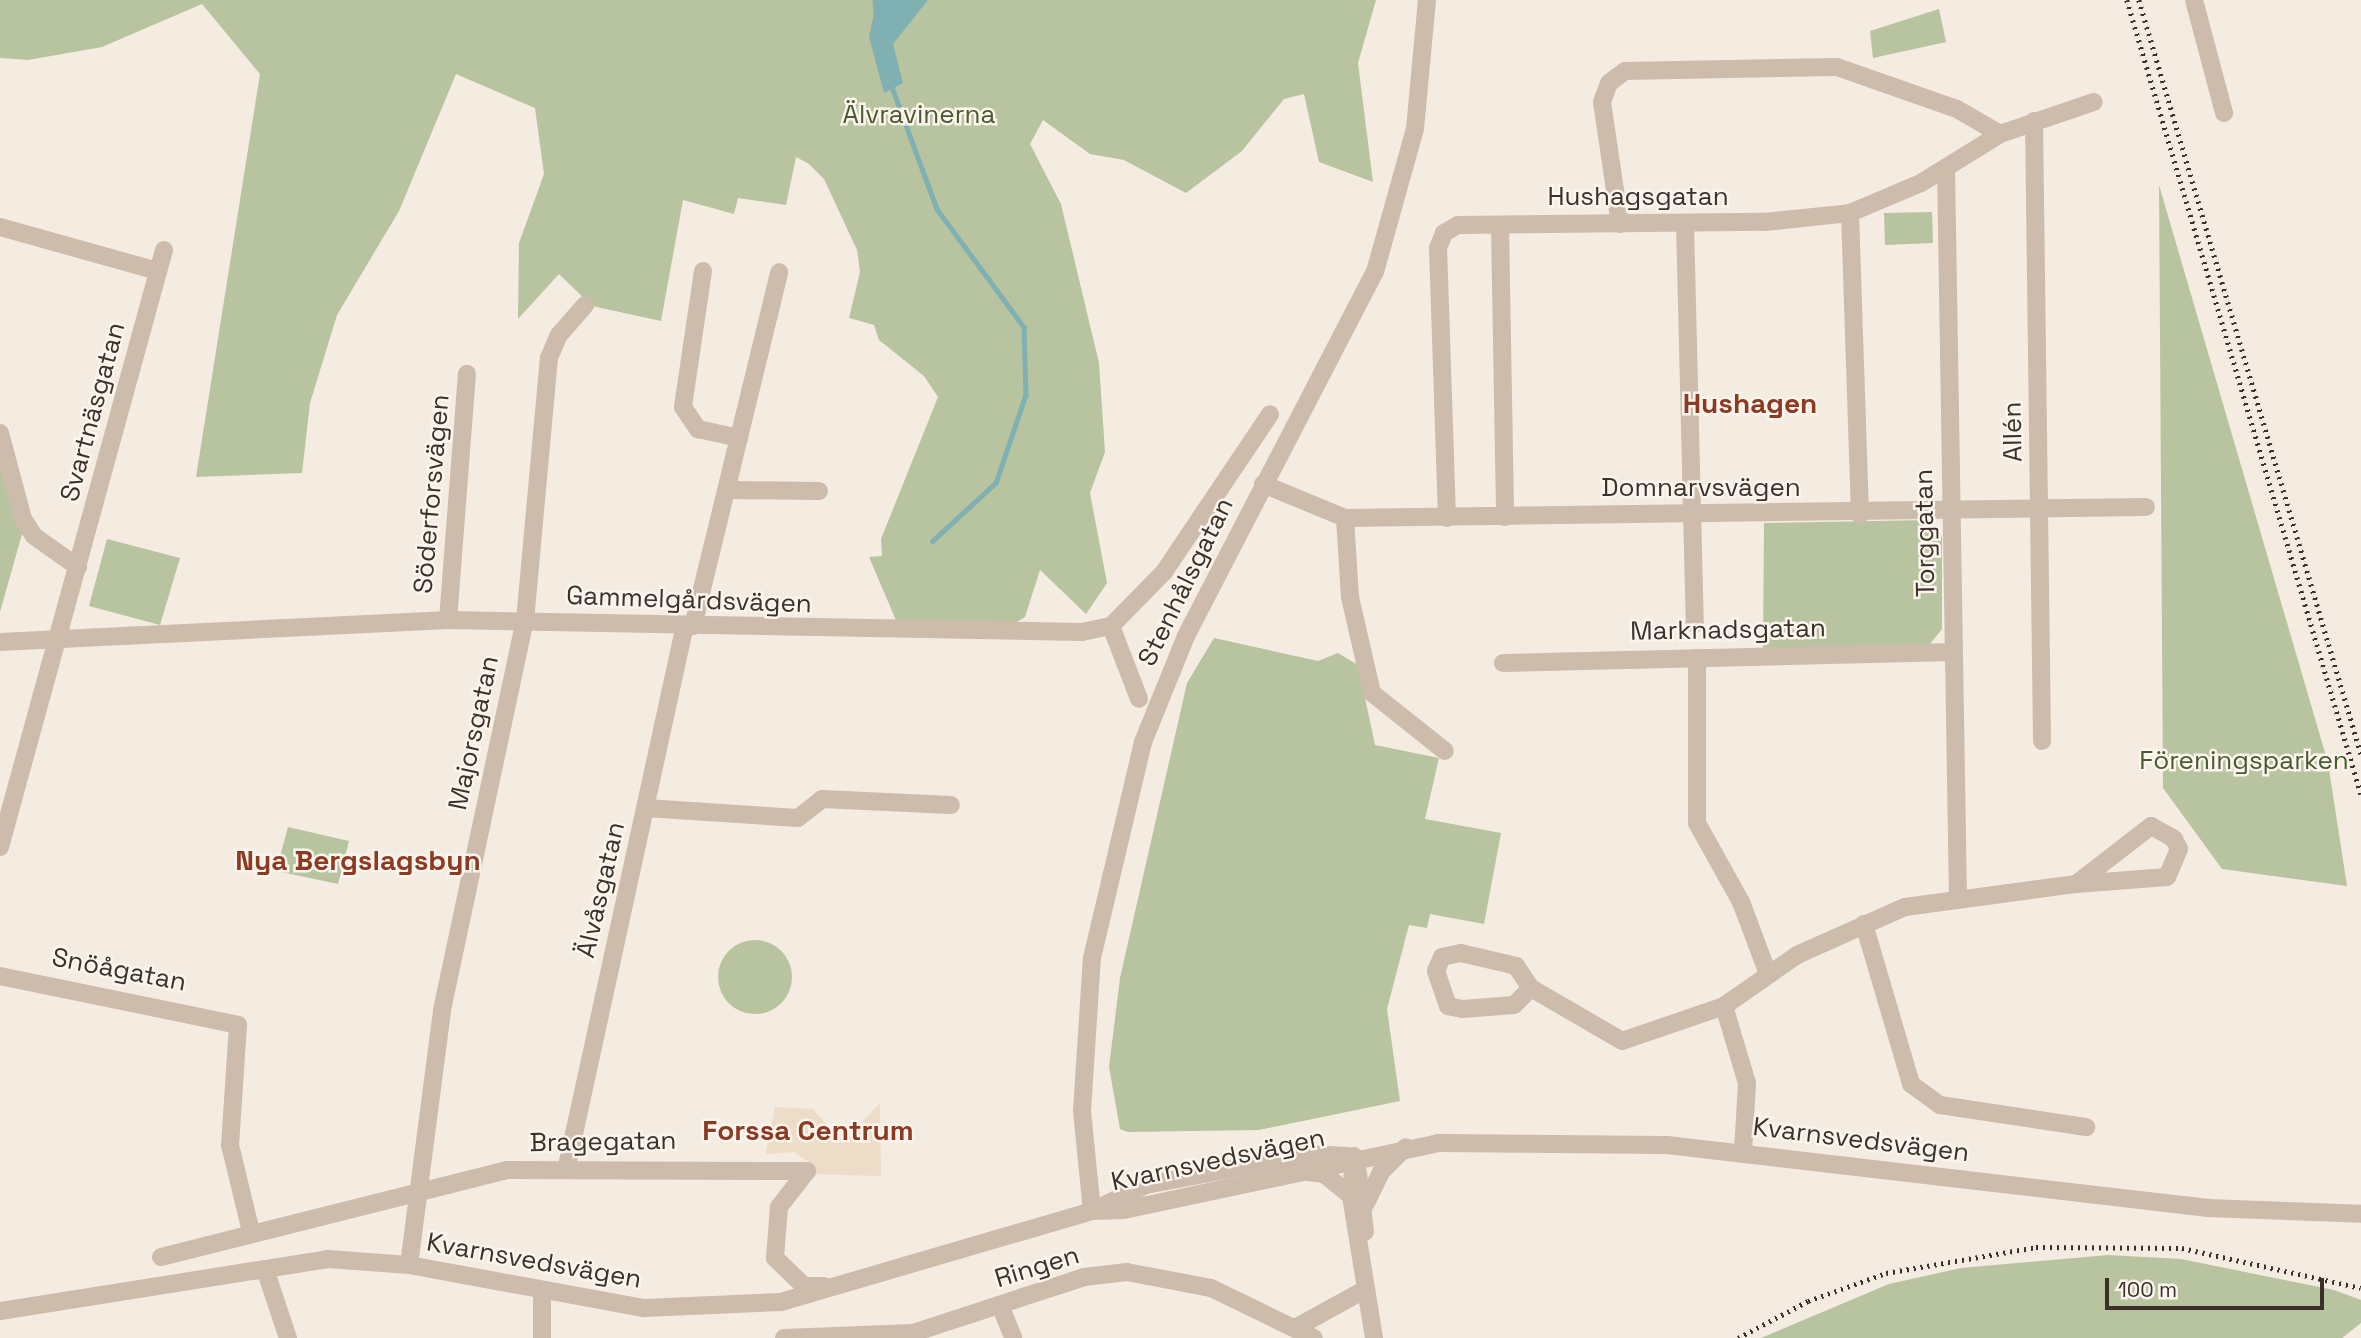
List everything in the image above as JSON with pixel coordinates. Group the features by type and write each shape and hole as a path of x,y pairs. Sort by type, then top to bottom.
{"street":[{"name":"Stenhålsgatan","path":"1091,1211 1082,1111 1092,958 1143,742 1186,636 1262,484 1375,272 1415,129 1427,0"},
{"path":"2194,0 2224,114"},
{"path":"1620,223 1602,102 1609,83 1625,71 1837,67 1957,109 2000,134"},
{"name":"Hushagsgatan","path":"1447,518 1438,248 1444,233 1458,225 1685,223 1850,214 1946,168 2000,134 2094,102"},
{"name":"Allén","path":"2034,121 2042,741"},
{"name":"Torggatan","path":"1946,168 1958,897"},
{"path":"1850,214 1860,515"},
{"path":"1685,223 1696,513 1695,624"},
{"path":"1500,225 1505,517"},
{"path":"0,227 158,271"},
{"name":"Svartnäsgatan","path":"0,847 164,250"},
{"path":"703,271 683,407 698,429 739,438"},
{"name":"Älvåsgatan","path":"567,1166 689,625 727,490 779,272"},
{"name":"Majorsgatan","path":"409,1265 424,1188 442,1010 525,621 550,358 559,335 585,305"},
{"name":"Söderforsvägen","path":"448,620 467,374"},
{"path":"1139,699 1111,626 1164,572 1270,414"},
{"name":"Svartnäsgatan","path":"0,433 23,519 78,567"},
{"name":"Domnarvsvägen","path":"1262,484 1345,518 1696,513 1860,515 2146,507"},
{"path":"727,490 819,491"},
{"path":"1345,518 1348,585 1372,693 1445,751"},
{"name":"Gammelgårdsvägen","path":"0,642 448,620 1022,636 1111,626"},
{"name":"Marknadsgatan","path":"1503,663 1954,652"},
{"path":"1697,657 1697,823 1741,902 1768,974"},
{"path":"646,808 798,818 822,799 951,805"},
{"path":"1531,988 1514,1005 1462,1009 1443,999 1436,971 1442,957 1461,953 1516,966 1531,988 1622,1041 1724,1006 1768,974 1864,923 1905,907 1958,897 2166,877 2179,849 2161,828 2143,828 2076,884"},
{"path":"1864,923 1912,1084 1940,1105 2087,1127"},
{"name":"Snöågatan","path":"0,976 227,1019 238,1025 230,1145 251,1232"},
{"path":"1724,1006 1747,1083 1743,1153"},
{"name":"Kvarnsvedsvägen","path":"0,1311 328,1259 409,1265 541,1294 697,1310 781,1302 862,1282 1091,1211 1309,1172 1354,1156 1406,1147 1569,1139 1743,1153 2208,1208 2361,1214"},
{"path":"1358,1200 1406,1147"},
{"name":"Kvarnsvedsvägen","path":"1091,1211 1146,1185 1308,1154 1354,1156"},
{"path":"1354,1156 1364,1290 1374,1338"},
{"name":"Bragegatan","path":"161,1257 424,1188 508,1170 567,1166 807,1171 779,1207 775,1258 804,1286 862,1282"},
{"path":"1309,1172 1324,1174 1358,1200"},
{"path":"265,1269 288,1338"},
{"name":"Ringen","path":"784,1338 914,1335 1084,1277 1127,1272 1210,1288 1297,1327 1314,1338"},
{"path":"1297,1327 1364,1290"},
{"path":"541,1294 541,1338"},
{"path":"1000,1306 1013,1338"}],"green space":[{"name":"Älvravinerna","path":"0,0 1376,0 1358,63 1373,182 1319,162 1304,94 1284,99 1242,151 1186,193 1124,160 1090,154 1043,120 1030,144 1061,204 1099,363 1105,452 1090,493 1107,583 1086,614 1040,570 1025,617 1000,632 898,625 869,557 882,556 881,539 938,397 924,376 879,340 874,325 849,318 860,272 857,250 824,179 809,164 796,157 786,205 738,198 734,214 683,200 661,321 592,306 559,274 518,319 519,243 544,174 535,108 456,74 399,211 337,315 310,403 302,473 196,477 260,74 202,4 102,47 28,60 0,58"},
{"path":"1939,9 1946,42 1873,58 1870,31"},
{"name":"Föreningsparken","path":"2159,185 2328,763 2347,886 2222,869 2163,788"},
{"path":"1932,212 1933,243 1885,245 1884,213"},
{"path":"0,439 24,527 0,612"},
{"path":"1930,520 1942,537 1942,629 1930,644 1763,649 1764,523"},
{"path":"107,539 180,558 160,625 89,606"},
{"path":"1214,638 1318,661 1338,653 1358,665 1375,745 1439,758 1425,819 1501,833 1484,924 1430,914 1427,928 1409,925 1387,1009 1400,1101 1259,1130 1128,1132 1120,1129 1109,1067 1120,978 1187,683"},
{"path":"288,827 349,841 338,884 276,871"},
{"path":"755,940 776,946 786,956 792,977 786,998 776,1008 755,1014 734,1008 724,998 718,977 724,956 734,946"},
{"path":"2108,1255 2181,1259 2334,1290 2361,1300 2361,1323 2342,1338 1761,1338 1889,1284 1961,1268"}],"shaded area":[{"path":"880,1103 881,1176 808,1174 809,1162 794,1152 766,1154 775,1107 813,1109 843,1143"}],"water":[{"path":"877,0 928,0 893,44 903,83 884,93 869,37"}],"waterway":[{"path":"875,0 876,13"},
{"path":"891,84 937,209 1024,327 1026,395 996,483 933,541"}],"railway":[{"path":"2127,0 2361,794"},
{"path":"2139,0 2361,754"},
{"path":"1738,1338 1808,1301 1886,1273 2036,1247 2182,1248 2361,1288"}],"district":[{"name":"Hushagen","path":"1750,403"},
{"name":"Nya Bergslagsbyn","path":"358,860"},
{"name":"Forssa Centrum","path":"808,1130"}]}
